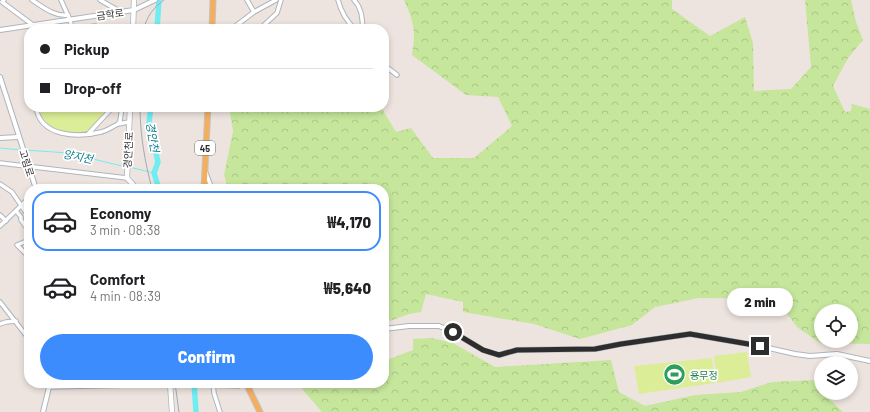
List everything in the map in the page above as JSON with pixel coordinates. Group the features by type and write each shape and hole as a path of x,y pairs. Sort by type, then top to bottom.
{"main road":[{"path":"134,0 136,9 134,24"},
{"path":"212,24 213,0"},
{"name":"경안천로","path":"130,112 127,176 133,184"},
{"name":"45","path":"204,184 208,112"},
{"path":"172,388 172,412"},
{"path":"249,388 260,412"}],"street":[{"path":"32,0 55,14 61,16 68,15"},
{"path":"61,0 71,24"},
{"path":"100,0 121,12"},
{"name":"금학로","path":"40,24 136,9 155,0"},
{"path":"247,0 254,12"},
{"path":"238,24 254,12 276,0"},
{"path":"265,24 275,16 280,7 281,0"},
{"path":"338,0 340,9 349,24"},
{"path":"354,0 359,4 362,24"},
{"path":"3,1 32,24"},
{"name":"금학로","path":"0,30 24,26"},
{"path":"389,69 397,75"},
{"name":"고림로","path":"0,77 34,184"},
{"path":"38,112 40,119 60,134 88,135 103,132 118,124 129,122"},
{"path":"88,135 109,112"},
{"path":"118,124 121,112"},
{"name":"고림로","path":"0,138 18,137"},
{"path":"0,164 127,176"},
{"path":"204,166 210,184"},
{"path":"0,184 12,192 24,209"},
{"path":"0,226 24,204"},
{"path":"16,211 22,217 21,220 24,224"},
{"path":"0,215 6,221"},
{"path":"24,242 17,245 24,252"},
{"path":"0,302 24,331"},
{"path":"0,324 16,321"},
{"path":"389,328 409,326 439,326 453,332 483,350 499,355 517,350 595,349 690,334 760,346 795,354 810,356 837,354 870,361"},
{"path":"43,412 48,388"},
{"path":"214,388 220,412"}],"green space":[{"path":"404,0 672,0 672,9 710,36 745,17 753,43 754,91 791,89 811,67 805,0 851,0 856,22 863,40 848,58 833,86 845,112 851,111 852,104 870,109 870,344 858,344 858,304 814,304 814,339 797,327 776,299 699,298 655,307 632,325 580,339 534,324 463,312 463,302 426,294 421,312 409,314 389,321 389,184 227,184 224,175 233,131 230,112 384,112 396,132 411,128 433,158 474,158 512,126 498,97 466,95 412,55 414,39 413,27"},
{"path":"105,112 93,126 84,133 82,132 75,134 74,132 62,131 51,126 43,118 41,113"},
{"path":"432,338 453,343 495,367 611,360 619,392 645,406 695,395 741,392 772,382 814,380 814,400 830,400 843,412 322,412 301,388 389,388 389,359 413,350 413,339"},
{"path":"747,352 751,377 717,383 714,356"},
{"name":"용무정","path":"712,358 715,383 639,394 634,366"}],"waterway":[{"name":"경안천","path":"157,24 159,0"},
{"name":"경안천","path":"150,112 149,122 158,162 154,173 157,184"},
{"name":"양지천","path":"0,148 21,150"},
{"name":"양지천","path":"25,150 68,153 126,167"},
{"name":"양지천","path":"129,167 154,173"},
{"name":"경안천","path":"194,388 196,412"}],"tram line":[{"path":"146,24 151,13 164,0"},
{"path":"140,112 143,148 151,184"},
{"path":"176,388 179,412"}],"place":[{"name":"용무정","path":"675,375"}],"route":[{"path":"453,332 483,350 491,354 499,355 517,350 595,349 690,334 760,346"}]}
